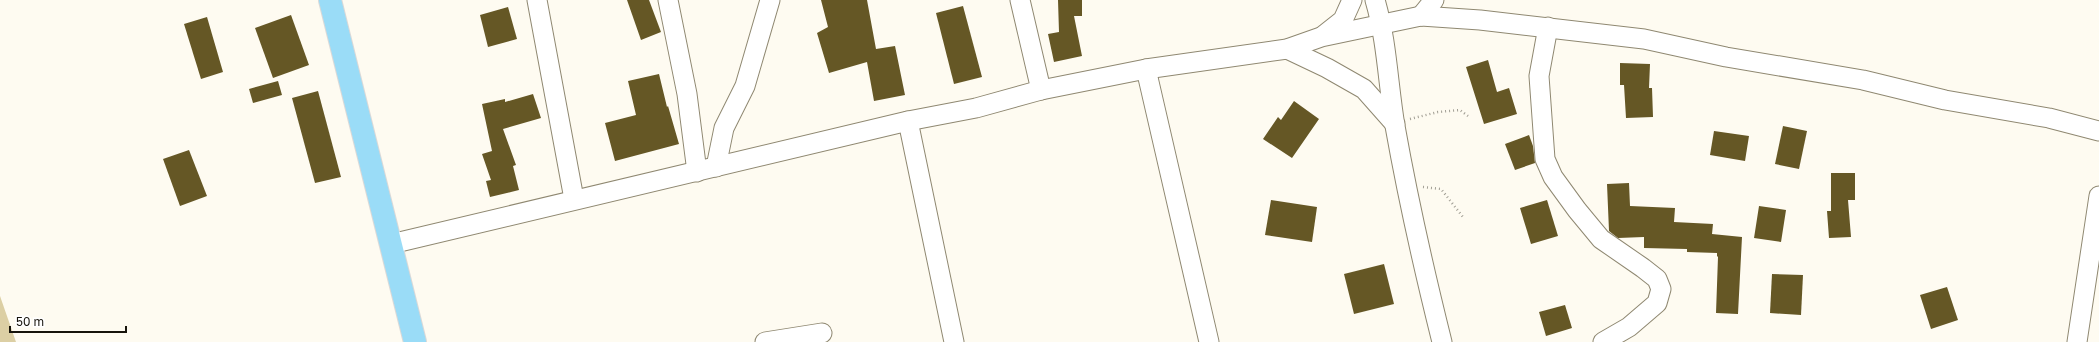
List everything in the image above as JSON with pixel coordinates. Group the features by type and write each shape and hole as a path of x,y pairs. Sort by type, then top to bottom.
{"highway":[{"path":"330,0 415,342"}],"street":[{"path":"537,0 574,200"},
{"path":"668,0 687,94 697,172"},
{"path":"716,167 724,128 745,86 770,0"},
{"path":"1020,0 1041,90"},
{"path":"1321,38 1343,20 1352,0"},
{"path":"1375,0 1382,23 1395,124 1406,186 1418,247 1442,342"},
{"path":"1421,16 1434,0"},
{"path":"391,244 908,121 976,108 1041,90 1146,69 1286,49 1321,38 1382,23 1421,16 1548,27 1644,39 1726,57 1863,80 1945,100 2049,118 2099,131"},
{"path":"1548,27 1539,76 1545,159 1553,177 1577,210 1601,239 1643,268 1657,280 1661,289 1657,303 1629,327 1603,342"},
{"path":"1286,49 1327,68 1364,89 1395,124"},
{"path":"1146,69 1209,342"},
{"path":"908,121 954,342"},
{"path":"2077,342 2099,196"},
{"path":"765,342 822,333"}],"path":[{"path":"1395,124 1438,112 1460,110 1468,116"},
{"path":"1406,186 1441,189 1463,217"}],"shaded area":[{"path":"0,296 16,342 0,342"}],"building":[{"path":"627,0 649,0 661,32 641,40"},
{"path":"821,0 867,0 876,49 895,46 905,95 874,101 867,62 829,73 817,33 828,27"},
{"path":"1058,0 1082,0 1082,16 1074,16 1082,56 1054,62 1048,34 1059,32"},
{"path":"963,6 982,77 954,84 936,13"},
{"path":"508,7 517,39 488,47 480,15"},
{"path":"291,15 309,65 273,78 255,28"},
{"path":"207,17 223,72 201,79 184,24"},
{"path":"1488,60 1497,92 1509,88 1517,114 1484,124 1466,67"},
{"path":"1620,63 1650,64 1649,88 1652,88 1653,117 1626,118 1624,85 1620,85"},
{"path":"659,74 667,107 668,106 679,144 615,161 605,123 636,115 628,81"},
{"path":"278,81 282,95 253,103 249,89"},
{"path":"318,91 341,177 315,183 292,98"},
{"path":"533,94 541,118 503,129 516,165 513,166 519,190 490,197 486,181 491,180 482,154 492,151 482,104 505,99 505,102"},
{"path":"1294,101 1319,119 1292,158 1263,139 1278,117 1281,120"},
{"path":"1783,126 1807,131 1799,169 1775,164"},
{"path":"1714,131 1749,136 1745,161 1710,155"},
{"path":"1529,135 1533,146 1535,163 1515,170 1505,144"},
{"path":"189,150 207,196 180,206 163,159"},
{"path":"1831,173 1855,173 1855,200 1848,200 1851,237 1829,238 1827,211 1831,211"},
{"path":"1629,183 1630,206 1675,208 1674,222 1713,224 1712,234 1742,237 1738,314 1716,313 1717,253 1687,252 1687,249 1644,248 1644,237 1618,238 1609,231 1607,184"},
{"path":"1271,200 1317,207 1312,242 1265,235"},
{"path":"1547,200 1558,236 1531,244 1520,208"},
{"path":"1759,206 1786,210 1781,242 1754,238"},
{"path":"1384,264 1394,304 1354,314 1344,274"},
{"path":"1772,274 1803,275 1801,315 1770,313"},
{"path":"1947,287 1958,320 1931,329 1920,295"},
{"path":"1565,305 1572,328 1546,336 1539,312"}]}
